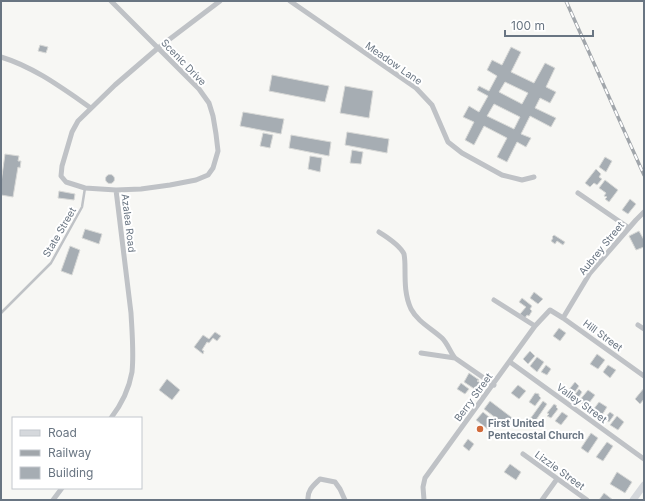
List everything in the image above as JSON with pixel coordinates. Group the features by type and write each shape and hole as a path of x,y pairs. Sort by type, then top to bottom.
{"main road":[{"path":"633,500 644,485"}],"street":[{"name":"Scenic Drive","path":"111,1 199,89 209,103 213,116 218,151 213,168 208,175 196,180 142,189 116,190"},
{"path":"1,57 37,72 90,108 158,48 220,1"},
{"name":"Meadow Lane","path":"290,1 416,88 432,104 448,142 462,153 502,175 522,180 534,177"},
{"name":"Azalea Road","path":"90,108 78,121 72,132 62,166 61,176 66,182 86,188 116,190 131,313 132,373 120,406 112,417"},
{"path":"578,193 629,228"},
{"name":"Aubrey Street","path":"563,318 590,272 644,212"},
{"path":"379,232 393,242 403,253 405,259 407,300 415,315 446,343 455,358 494,385"},
{"path":"494,300 536,326"},
{"name":"Hill Street","path":"550,310 644,376"},
{"name":"Berry Street","path":"424,500 423,487 425,478 536,326 550,310"},
{"path":"638,325 644,329"},
{"path":"421,353 455,358"},
{"name":"Valley Street","path":"510,362 644,459"},
{"name":"Lizzie Street","path":"523,454 587,500"},
{"path":"308,500 310,488 320,479 335,482 345,500"},
{"path":"542,500 557,479"},
{"path":"53,500 61,489"}],"lane":[{"name":"State Street","path":"1,313 51,263 82,207 86,188"}],"building":[{"path":"40,45 48,47 46,53 38,51"},
{"path":"511,47 521,52 511,72 534,83 545,63 555,68 546,87 556,92 550,103 540,98 535,108 556,118 551,127 530,116 521,134 531,138 526,147 517,142 507,162 497,157 507,138 484,126 474,145 465,140 474,122 463,117 469,106 479,112 488,96 477,90 479,86 489,91 497,76 487,70 492,60 502,65","holes":["505,82 528,93 522,104 499,92","494,104 520,117 514,129 487,116"]},
{"path":"272,75 329,86 325,102 269,91"},
{"path":"345,86 373,91 369,118 340,113"},
{"path":"243,112 284,119 281,134 240,126"},
{"path":"347,132 389,139 387,153 345,145"},
{"path":"263,133 273,135 270,148 260,146"},
{"path":"291,135 331,142 329,156 289,148"},
{"path":"352,150 363,152 361,164 350,163"},
{"path":"5,154 19,156 18,161 21,161 20,168 18,167 13,197 1,195"},
{"path":"310,156 322,158 320,172 308,169"},
{"path":"605,157 612,161 606,172 599,167"},
{"path":"596,169 601,174 599,177 602,179 597,185 594,183 590,187 585,183"},
{"path":"108,175 112,175 114,179 112,183 108,183 106,181 106,177"},
{"path":"605,180 618,190 609,202 605,199 607,197 604,196 606,193 599,188"},
{"path":"59,191 75,194 74,200 58,198"},
{"path":"630,199 636,204 628,214 622,210"},
{"path":"85,229 102,234 99,244 82,238"},
{"path":"639,231 644,240 644,247 636,250 629,236"},
{"path":"554,235 565,242 563,245 557,241 555,244 551,241"},
{"path":"70,246 80,250 72,275 61,271"},
{"path":"534,292 543,299 538,304 530,298"},
{"path":"522,298 532,306 530,309 532,311 529,316 527,315 525,318 520,314 526,307 519,302"},
{"path":"559,328 566,333 560,341 553,336"},
{"path":"215,332 221,336 217,341 213,338 209,343 207,342 202,350 204,351 203,354 194,347 203,335 209,339"},
{"path":"530,351 535,356 528,364 523,359"},
{"path":"597,354 605,360 598,369 590,364"},
{"path":"537,357 544,362 537,372 530,366"},
{"path":"546,365 551,369 547,375 541,372"},
{"path":"608,365 616,370 610,378 603,372"},
{"path":"469,373 481,383 478,387 479,388 476,390 464,382"},
{"path":"167,379 180,390 172,400 159,390"},
{"path":"575,382 579,386 572,396 567,392"},
{"path":"461,383 469,389 465,394 457,389"},
{"path":"518,385 526,391 519,399 511,393"},
{"path":"644,388 644,399 640,404 635,399"},
{"path":"579,389 582,392 577,400 573,397"},
{"path":"588,390 595,395 586,407 579,401"},
{"path":"535,393 539,394 541,398 535,406 529,402"},
{"path":"490,401 515,420 509,428 484,409"},
{"path":"543,401 547,404 536,420 538,422 534,427 532,425 528,428 525,426"},
{"path":"599,402 607,407 602,415 593,410"},
{"path":"554,404 558,409 551,418 547,416 549,414 547,413"},
{"path":"483,412 495,422 489,430 476,420"},
{"path":"562,412 568,416 561,425 555,421"},
{"path":"610,412 614,415 609,422 604,419"},
{"path":"617,416 624,422 618,430 610,425"},
{"path":"591,433 598,438 588,453 581,448"},
{"path":"468,439 474,444 469,451 463,446"},
{"path":"607,442 613,446 603,461 596,457"},
{"path":"510,464 521,472 516,480 504,472"},
{"path":"617,472 632,482 625,493 610,484"},
{"path":"604,493 613,500 599,500"}],"railway":[{"path":"566,1 644,175"}],"place":[{"name":"First United Pentecostal Church","path":"480,429"}]}
